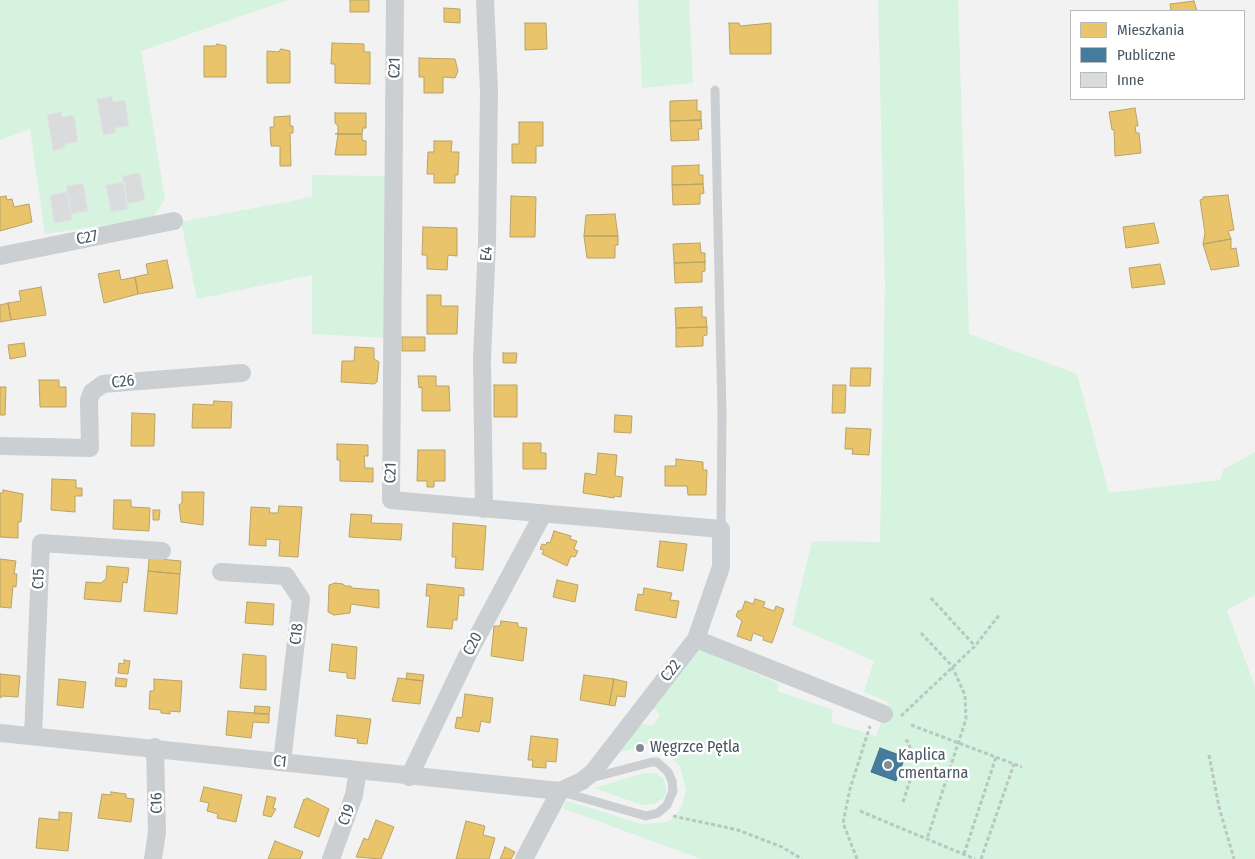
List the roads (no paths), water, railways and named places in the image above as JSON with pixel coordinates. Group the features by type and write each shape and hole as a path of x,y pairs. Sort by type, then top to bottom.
{"street":[{"name":"C21","path":"395,0 391,500 721,529"},
{"name":"E4","path":"484,509 482,359 487,243 489,91 485,0"},
{"name":"C27","path":"0,256 174,220"},
{"name":"C26","path":"0,446 90,448 89,400 92,392 103,384 242,373"},
{"name":"C20","path":"409,777 469,652 542,514"},
{"path":"721,529 721,567 696,639 885,715"},
{"name":"C15","path":"33,736 41,544 162,551"},
{"name":"C18","path":"221,572 286,576 301,599 282,762"},
{"name":"C22","path":"560,791 582,781 593,772 696,639"},
{"name":"C1","path":"0,733 155,747 409,777 560,791"},
{"name":"C16","path":"153,859 157,832 155,747"},
{"name":"C19","path":"331,859 354,795 358,770"},
{"path":"524,859 560,791"}],"lane":[{"path":"715,90 722,414 721,529"},
{"path":"560,791 646,816 658,813 667,805 673,791 672,781 668,772 657,762 648,762 582,781"}],"place":[{"name":"Węgrzce Pętla","path":"640,748"},
{"name":"Kaplica cmentarna","path":"888,765"}]}
